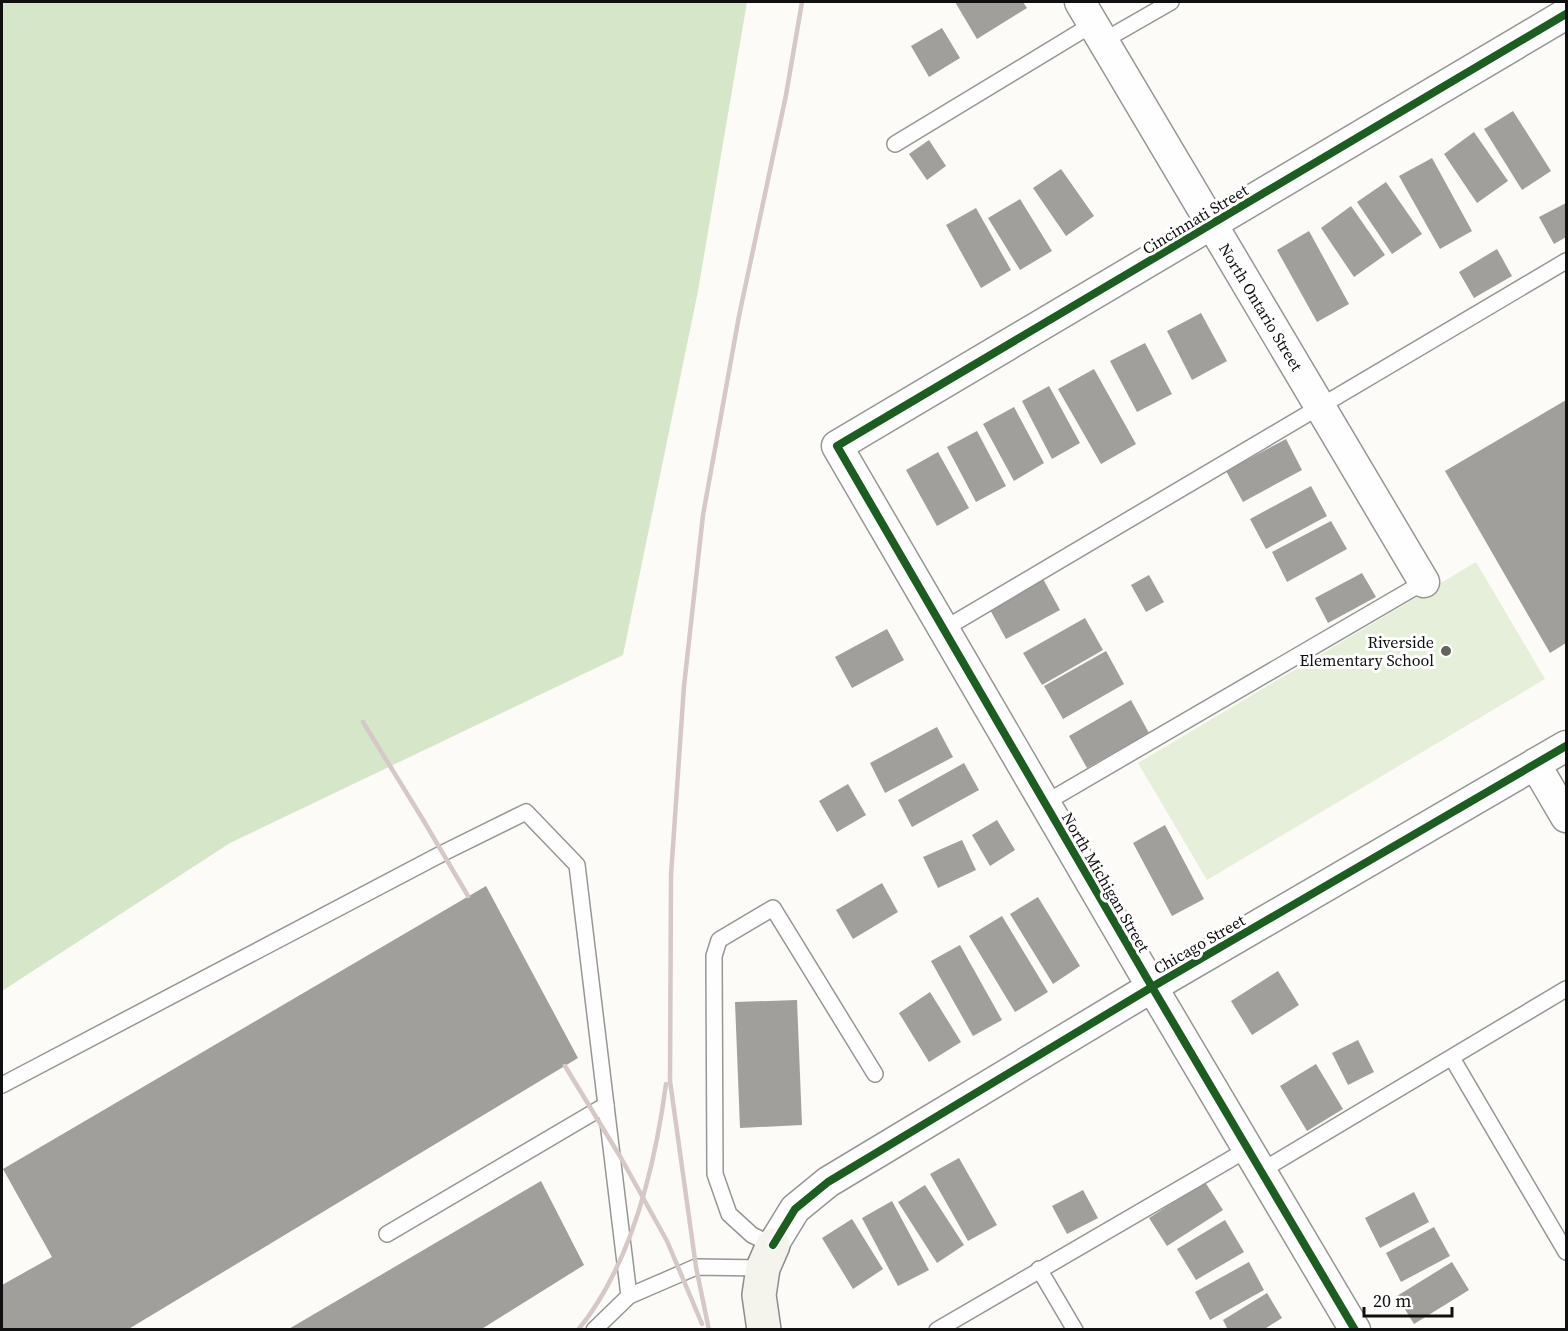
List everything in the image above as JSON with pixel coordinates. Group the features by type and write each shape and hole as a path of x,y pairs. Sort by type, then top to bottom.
{"main road":[{"path":"765,1329 759,1295 768,1256"}],"street":[{"name":"Cincinnati Street","path":"837,446 1566,14"},
{"name":"North Ontario Street","path":"1092,22 1424,582"},
{"name":"North Michigan Street","path":"837,446 1152,987 1356,1329"},
{"name":"Chicago Street","path":"768,1256 795,1209 828,1182 1152,987 1566,746"},
{"path":"1535,764 1566,817"}],"lane":[{"path":"895,144 1092,22 1171,2"},
{"path":"944,629 1566,261"},
{"path":"1045,803 1424,582"},
{"path":"2,1085 526,812 577,865 629,1296"},
{"path":"594,1329 629,1296 696,1267 768,1256 752,1235 729,1214 715,1174 714,956 719,940 773,908 875,1074"},
{"path":"938,1329 1039,1269 1452,1058 1566,989"},
{"path":"1452,1058 1566,1252"},
{"path":"387,1234 606,1105"},
{"path":"1039,1269 1075,1329"}],"green space":[{"path":"2,2 747,2 698,291 623,655 230,843 2,991"},
{"path":"1476,562 1545,679 1207,880 1138,763"}],"building":[{"path":"955,2 1023,2 1027,8 977,39"},
{"path":"942,28 960,58 929,77 911,46"},
{"path":"1513,111 1551,171 1522,190 1484,129"},
{"path":"1474,132 1508,181 1477,203 1444,154"},
{"path":"929,140 946,166 927,180 909,154"},
{"path":"1432,158 1472,231 1440,249 1399,176"},
{"path":"1061,169 1094,216 1066,236 1033,188"},
{"path":"1386,182 1422,234 1392,254 1357,202"},
{"path":"1020,199 1052,251 1020,270 988,218"},
{"path":"1566,203 1566,237 1554,244 1539,217"},
{"path":"1351,206 1385,255 1354,277 1321,228"},
{"path":"976,208 1011,270 981,288 946,225"},
{"path":"1309,231 1349,304 1317,322 1277,250"},
{"path":"1497,249 1512,276 1474,298 1459,272"},
{"path":"1201,313 1227,361 1192,380 1167,331"},
{"path":"1145,343 1172,394 1137,412 1110,361"},
{"path":"1094,369 1136,444 1101,464 1058,389"},
{"path":"1049,386 1080,443 1052,459 1022,401"},
{"path":"1566,400 1566,643 1550,653 1445,471"},
{"path":"1014,407 1044,463 1014,481 983,424"},
{"path":"977,431 1006,486 976,502 947,447"},
{"path":"1286,439 1302,470 1243,502 1226,471"},
{"path":"938,452 969,508 937,526 906,470"},
{"path":"1311,486 1327,516 1266,549 1250,519"},
{"path":"1331,521 1347,549 1287,582 1272,552"},
{"path":"1362,573 1376,597 1328,623 1315,598"},
{"path":"1149,575 1164,602 1146,612 1131,585"},
{"path":"1042,577 1060,610 1006,639 988,606"},
{"path":"1085,618 1103,650 1042,685 1023,653"},
{"path":"887,629 904,660 852,688 835,657"},
{"path":"1106,651 1124,684 1063,719 1044,686"},
{"path":"1131,700 1149,733 1087,768 1069,736"},
{"path":"937,727 953,757 885,793 870,763"},
{"path":"964,763 979,790 912,827 898,800"},
{"path":"848,784 866,815 837,832 819,801"},
{"path":"997,820 1015,850 990,866 972,835"},
{"path":"1165,825 1204,899 1172,916 1133,843"},
{"path":"962,840 976,870 938,888 923,857"},
{"path":"882,883 898,912 853,939 836,910"},
{"path":"486,886 578,1058 127,1330 2,1330 2,1285 52,1257 3,1169"},
{"path":"1038,897 1080,966 1053,984 1010,914"},
{"path":"1002,916 1048,992 1015,1012 969,936"},
{"path":"960,945 1002,1020 973,1036 931,961"},
{"path":"1278,971 1299,1005 1252,1035 1231,1001"},
{"path":"930,992 961,1042 929,1062 899,1013"},
{"path":"797,1000 802,1125 740,1128 735,1002"},
{"path":"1358,1040 1374,1072 1348,1085 1332,1053"},
{"path":"1316,1064 1343,1109 1307,1131 1280,1086"},
{"path":"959,1158 997,1225 968,1241 930,1174"},
{"path":"541,1181 584,1265 480,1330 287,1330"},
{"path":"1205,1182 1223,1210 1167,1246 1149,1218"},
{"path":"925,1185 964,1245 937,1263 898,1202"},
{"path":"1083,1190 1098,1218 1067,1234 1052,1206"},
{"path":"1414,1192 1429,1222 1380,1248 1365,1218"},
{"path":"892,1201 929,1270 898,1286 862,1218"},
{"path":"852,1219 883,1269 853,1289 822,1238"},
{"path":"1225,1220 1244,1252 1196,1280 1177,1249"},
{"path":"1434,1227 1450,1256 1401,1282 1386,1253"},
{"path":"1249,1262 1264,1290 1210,1320 1195,1292"},
{"path":"1452,1262 1469,1290 1414,1324 1397,1296"},
{"path":"1267,1293 1282,1318 1263,1330 1228,1330 1223,1320"}],"railway":[{"path":"709,1330 696,1267 670,1081 671,875 684,686 703,515 739,316 786,95 802,2"},
{"path":"363,722 468,896"},
{"path":"565,1066 621,1158 667,1241 702,1324"},
{"path":"578,1330 597,1304 627,1245 648,1180 666,1084"}],"cycle path":[{"path":"1355,1330 837,446 1566,14"},
{"path":"773,1245 795,1209 828,1182 1152,987 1566,746"}],"place":[{"name":"Riverside Elementary School","path":"1446,651"}]}
